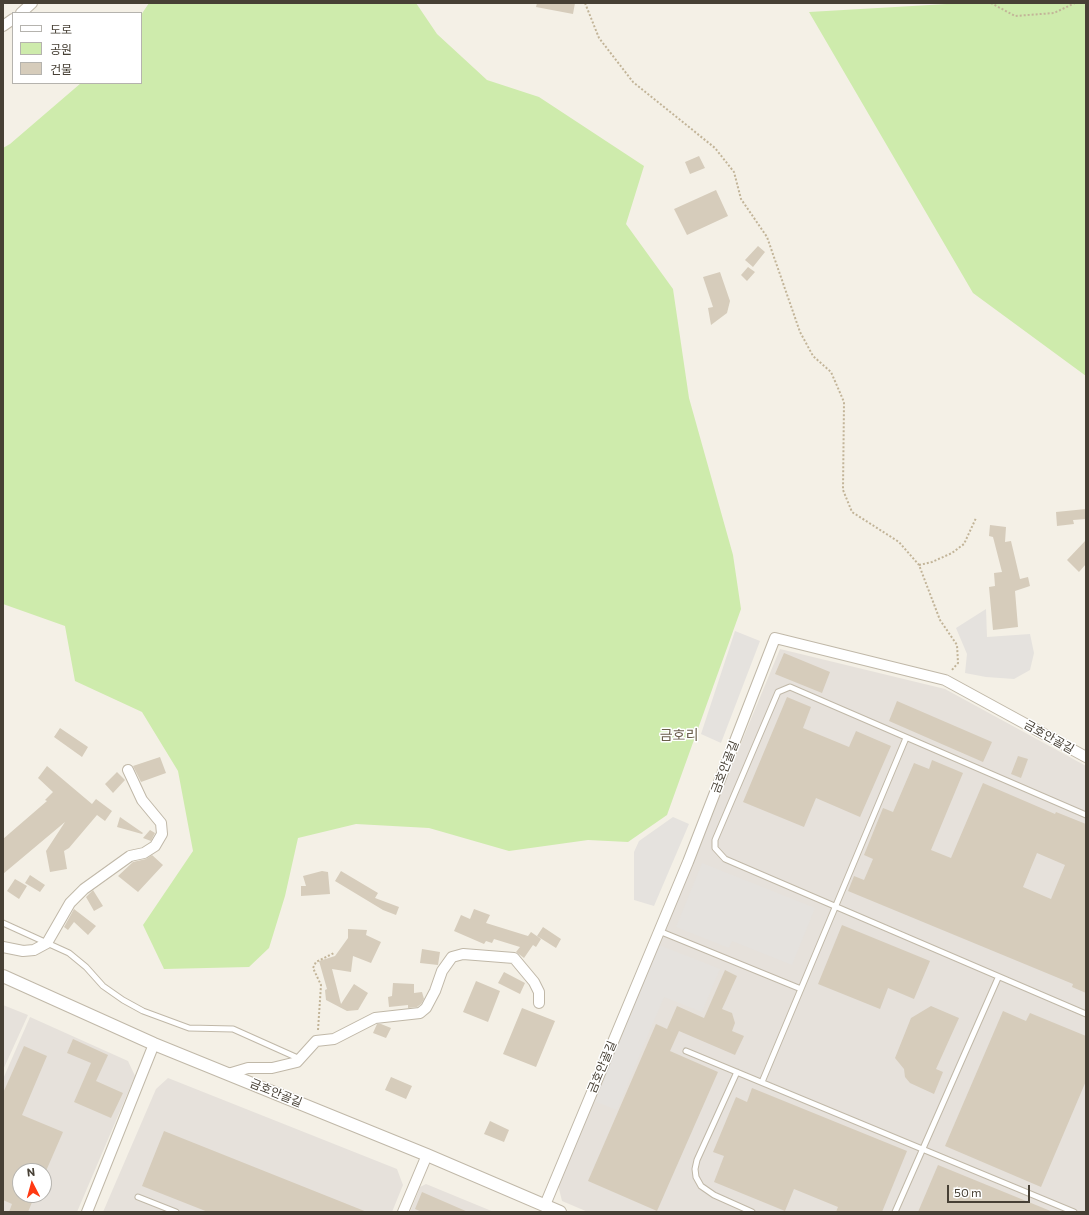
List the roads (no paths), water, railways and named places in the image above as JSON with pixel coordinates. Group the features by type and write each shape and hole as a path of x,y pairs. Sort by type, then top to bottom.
{"street":[{"path":"22,12 32,3"},
{"path":"3,26 12,19"},
{"name":"금호안골길","path":"545,1205 659,931 775,638 944,680 1086,757"},
{"path":"3,947 23,952 34,950 47,943 70,903 84,889 130,856 144,853 155,846 162,834 161,823 142,800 128,770"},
{"name":"금호안골길","path":"228,1074 248,1068 272,1068 298,1062 316,1041 334,1039 375,1018 420,1013 426,1008 442,971 452,957 464,954 514,958 534,982 539,992 539,1003"},
{"name":"금호안골길","path":"3,976 154,1044 427,1155 560,1212"},
{"path":"87,1212 154,1044"},
{"path":"402,1212 427,1155"}],"lane":[{"path":"1086,815 790,687 778,692 718,833 715,848 725,859 998,978 1086,1014"},
{"path":"762,1082 906,738"},
{"path":"3,923 69,953 86,967 103,986 123,1000 143,1011 189,1028 233,1029 300,1059"},
{"path":"659,931 801,989"},
{"path":"895,1212 998,978"},
{"path":"686,1051 1074,1212"},
{"path":"737,1072 697,1160 695,1169 696,1177 701,1186 714,1195 752,1212"},
{"path":"138,1197 176,1212"}],"district":[{"name":"금호리","path":"679,735"}]}
